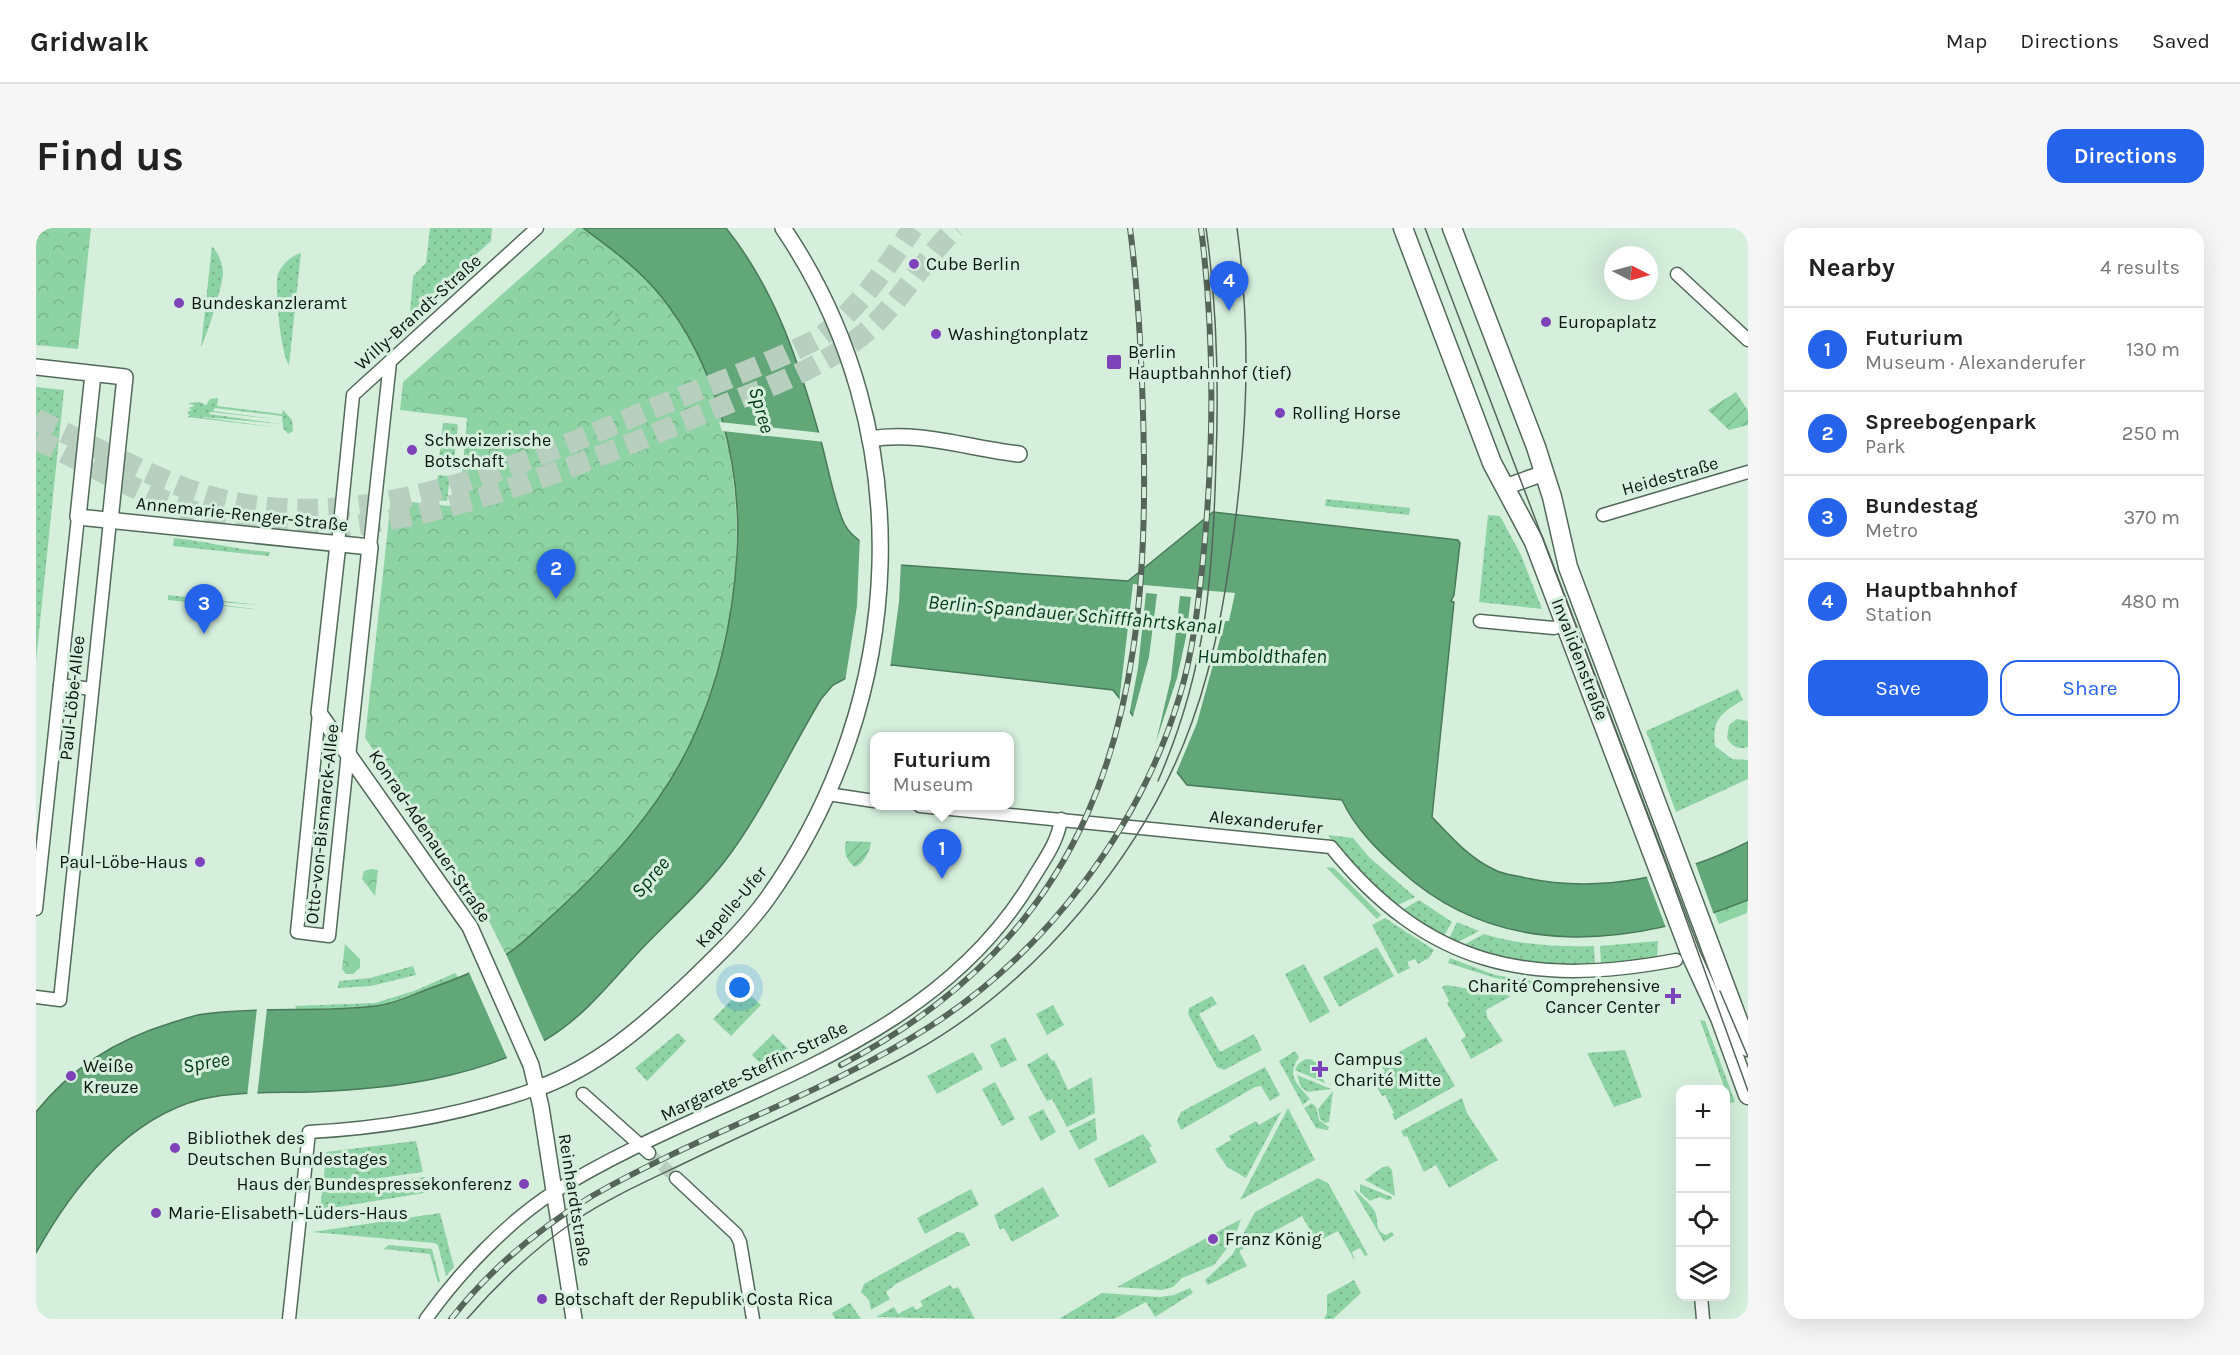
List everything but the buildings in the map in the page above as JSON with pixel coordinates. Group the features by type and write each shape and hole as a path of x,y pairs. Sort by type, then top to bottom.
{"main road":[{"name":"Invalidenstraße","path":"1403,228 1492,463 1534,542 1692,959 1720,1018 1748,1095"},
{"name":"Invalidenstraße","path":"1452,228 1544,473 1568,567 1748,1047"}],"street":[{"name":"Kapelle-Ufer","path":"538,1088 567,1078 641,1026 712,961 768,898 793,860 828,794 838,771 867,681 879,605 880,528 870,439 860,396 840,336 809,270 783,228"},
{"name":"Willy-Brandt-Straße","path":"352,395 536,229"},
{"path":"1677,274 1748,340"},
{"name":"Otto-von-Bismarck-Allee","path":"352,395 297,932 329,936 390,362"},
{"path":"36,367 93,374"},
{"name":"Paul-Löbe-Allee","path":"36,909 93,374 125,377 60,1000 36,997"},
{"path":"870,439 888,436 1019,454"},
{"name":"Heidestraße","path":"1603,515 1748,472"},
{"path":"1505,487 1544,473"},
{"name":"Annemarie-Renger-Straße","path":"78,518 370,547"},
{"path":"1480,621 1554,628 1566,624"},
{"path":"60,685 92,688"},
{"name":"Konrad-Adenauer-Straße","path":"320,713 460,911 479,946 531,1065 538,1088"},
{"path":"828,794 870,800"},
{"name":"Alexanderufer","path":"963,810 1331,847 1362,883 1414,925 1473,955 1520,968 1599,970 1676,960"},
{"name":"Margarete-Steffin-Straße","path":"426,1319 478,1258 554,1192 646,1149 847,1048 911,1007 945,980 996,930 1023,894 1059,835 1061,819"},
{"path":"289,1319 309,1132 344,1130 425,1118 474,1107 538,1088"},
{"name":"Reinhardtstraße","path":"538,1088 574,1319"},
{"path":"583,1094 646,1149"},
{"path":"676,1178 736,1234 753,1319"},
{"path":"1701,1301 1703,1319"}],"green space":[{"path":"36,228 91,228 78,349 36,345"},
{"path":"430,228 492,228 491,241 410,314 413,276 426,263"},
{"path":"577,228 582,228 603,243 643,277 661,296 694,347 718,404 731,465 737,529 733,593 722,655 703,715 677,769 642,821 600,870 554,915 506,955 480,903 365,738 391,500 459,507 467,418 400,410 403,382"},
{"path":"212,246 220,258 223,273 214,310 201,347"},
{"path":"301,253 289,365 281,336 277,281 284,264"},
{"path":"608,306 627,327 620,332 602,313"},
{"path":"36,387 64,390 36,661"},
{"path":"1736,392 1748,411 1748,425 1729,430 1708,410"},
{"path":"218,398 217,406 282,414 283,410 292,420 293,431 288,434 283,428 282,416 215,408 213,411 282,420 211,412 209,414 281,424 193,416 281,428 187,417 190,416 187,412 192,410 188,408 195,406 188,403 200,402 206,405 210,399"},
{"path":"443,423 457,424 458,427 454,460 439,459"},
{"path":"438,475 450,476 447,501 435,500"},
{"path":"1326,499 1410,508 1409,515 1325,506"},
{"path":"1488,515 1500,516 1521,555 1542,609 1479,602"},
{"path":"174,538 270,552 269,556 173,546"},
{"path":"168,595 261,605 179,599 261,610 168,600"},
{"path":"1738,689 1743,700 1720,718 1715,729 1715,746 1732,759 1748,760 1748,779 1676,812 1646,731"},
{"path":"1737,719 1748,721 1748,747 1736,747 1727,738 1729,725"},
{"path":"1328,835 1353,838 1369,857 1415,897 1396,906 1355,869"},
{"path":"846,841 871,842 866,857 855,867 846,855"},
{"path":"1326,867 1334,868 1381,915 1377,919"},
{"path":"378,870 375,896 362,879 364,871"},
{"path":"1419,900 1452,922 1444,936 1402,910"},
{"path":"1748,900 1747,913 1719,924 1714,912"},
{"path":"1385,918 1434,950 1429,958 1418,964 1415,959 1407,962 1410,968 1398,974 1372,925"},
{"path":"1457,922 1479,931 1458,942 1449,939"},
{"path":"1484,934 1511,941 1538,944 1594,946 1595,965 1528,962 1463,945"},
{"path":"1658,941 1657,960 1601,964 1600,946"},
{"path":"345,944 360,959 360,968 353,974 346,974 342,969"},
{"path":"1377,947 1394,976 1339,1007 1323,977"},
{"path":"1450,958 1495,975 1533,981 1532,984 1495,978 1448,963"},
{"path":"1304,964 1330,1012 1310,1023 1285,974"},
{"path":"413,966 416,975 371,986 338,988 339,981 370,978"},
{"path":"455,973 458,977 453,980 379,1006 297,1010 295,1006 375,1003 414,991"},
{"path":"1446,985 1511,996 1486,1010 1487,1017 1503,1041 1471,1059 1461,1040 1466,1036 1447,1003 1449,1001 1442,987"},
{"path":"743,988 761,1005 731,1036 713,1019"},
{"path":"1212,996 1217,1004 1199,1014 1220,1052 1254,1034 1262,1050 1224,1070 1217,1067 1188,1014 1189,1008"},
{"path":"1053,1005 1064,1025 1047,1035 1036,1014"},
{"path":"1700,1020 1705,1021 1729,1085 1723,1085"},
{"path":"678,1033 686,1041 647,1081 635,1068"},
{"path":"773,1034 792,1053 765,1068 752,1055"},
{"path":"1005,1037 1017,1060 1001,1068 990,1045"},
{"path":"1426,1037 1455,1086 1395,1120 1385,1095 1382,1096 1372,1079 1385,1072 1380,1063"},
{"path":"1625,1050 1642,1097 1614,1107 1587,1053"},
{"path":"1295,1051 1299,1057 1293,1075 1310,1099 1303,1105 1279,1061"},
{"path":"973,1052 983,1069 937,1094 927,1076"},
{"path":"1047,1053 1052,1061 1054,1060 1068,1090 1092,1077 1095,1113 1067,1127 1052,1099 1047,1101 1027,1065"},
{"path":"1306,1059 1317,1064 1325,1083 1295,1070 1298,1064"},
{"path":"1265,1067 1280,1095 1270,1101 1261,1086 1255,1087 1181,1130 1177,1121 1181,1112"},
{"path":"1297,1075 1331,1089 1307,1092 1301,1087"},
{"path":"995,1082 1015,1119 1002,1126 982,1089"},
{"path":"1730,1088 1735,1102 1730,1103"},
{"path":"1333,1091 1329,1122 1325,1123 1320,1119 1318,1109"},
{"path":"1462,1098 1467,1113 1498,1160 1449,1188 1436,1165 1424,1172 1407,1136 1404,1137 1401,1131"},
{"path":"1312,1103 1316,1107 1319,1120 1329,1127 1328,1130 1316,1128 1304,1108"},
{"path":"1288,1108 1315,1160 1240,1200"},
{"path":"1043,1109 1056,1132 1041,1141 1028,1117"},
{"path":"1281,1112 1246,1178 1227,1167 1215,1149 1231,1140 1229,1136 1256,1121 1259,1125"},
{"path":"1095,1118 1097,1140 1079,1150 1069,1131"},
{"path":"1143,1134 1152,1146 1149,1148 1157,1162 1109,1188 1094,1159"},
{"path":"416,1141 423,1172 323,1186 326,1152"},
{"path":"1388,1166 1392,1170 1395,1196 1365,1180 1381,1168"},
{"path":"425,1177 430,1192 320,1210 322,1192"},
{"path":"1318,1178 1328,1183 1368,1255 1365,1256 1360,1248 1352,1252 1355,1261 1338,1231 1317,1242 1302,1216 1239,1251 1247,1266 1208,1285 1205,1280 1232,1255 1255,1212"},
{"path":"1360,1184 1392,1197 1392,1199 1379,1197 1370,1201 1360,1192"},
{"path":"1043,1187 1059,1216 1012,1242 1004,1228 1000,1230 994,1215"},
{"path":"971,1189 979,1205 925,1234 917,1218"},
{"path":"1353,1189 1376,1213 1379,1230 1386,1235 1392,1232 1394,1235 1384,1242"},
{"path":"440,1213 454,1267 446,1276 438,1245 434,1243 312,1232"},
{"path":"1241,1219 1234,1239 1214,1265 1182,1278 1173,1287 1162,1290 1117,1287"},
{"path":"957,1232 964,1233 970,1245 896,1284 886,1292 890,1299 871,1310 869,1300 861,1292 864,1284"},
{"path":"389,1245 432,1249 440,1281 438,1283 430,1254 383,1249"},
{"path":"1354,1280 1361,1293 1333,1319 1324,1319 1327,1313 1327,1295"},
{"path":"950,1285 953,1289 958,1287 975,1319 876,1317 894,1307 898,1314 913,1306 916,1310 923,1306 920,1301"},
{"path":"1190,1288 1193,1293 1155,1317 1146,1302 1114,1319 1059,1319 1102,1293 1160,1297 1174,1295"},
{"path":"850,1303 861,1319 835,1319 832,1313"}],"water":[{"path":"583,228 726,228 759,277 795,357 845,525 855,537 900,565 1128,581 1213,512 1458,540 1460,543 1454,595 1451,601 1454,602 1432,817 1461,846 1499,872 1554,882 1583,884 1640,879 1695,864 1748,842 1748,900 1704,916 1658,928 1613,935 1567,937 1523,932 1480,920 1439,899 1400,870 1375,846 1353,820 1342,800 1187,785 1113,690 892,665 865,668 833,685 821,699 757,813 722,865 593,1002 558,1032 517,1053 489,1064 430,1080 340,1091 229,1095 202,1099 175,1108 149,1122 104,1159 67,1204 36,1253 36,1112 64,1082 80,1069 132,1037 196,1015 247,1010 333,1009 383,1005 486,966 520,944 589,881 647,815 679,766 710,696 723,649 732,602 737,554 737,520 730,452 711,385 680,323 660,295 642,276"}],"pier":[{"path":"719,422 822,433 825,442 722,431"},
{"path":"860,535 875,548 901,562 899,602 890,668 866,671 845,682 857,606"},
{"path":"1133,584 1235,593 1229,621 1225,621 1197,723 1175,776 1132,720 1149,657 1157,594 1146,593 1138,668 1129,716 1119,703","holes":["1180,596 1191,597 1186,637 1177,678 1156,742 1171,678"]},
{"path":"1695,862 1714,915 1666,928 1646,875"},
{"path":"505,952 545,1043 508,1060 468,970"},
{"path":"257,1008 267,1008 257,1097 247,1097"}],"tunnel":[{"path":"36,419 153,475 201,494 224,500 280,508 335,508 390,501 445,488 553,450 759,366 819,338 859,301 882,273 913,228"},
{"path":"36,439 149,494 196,512 220,518 256,524 306,528 346,527 399,518 477,498 554,473 806,370 844,349 875,324 956,228"},
{"path":"649,1153 676,1178"}],"tram line":[{"path":"1158,781 1187,701 1197,662 1209,585 1215,503 1217,373 1213,286 1206,228"},
{"path":"467,1319 532,1254 590,1211 648,1180 858,1081 912,1053 957,1025 1001,991 1042,953 1080,912 1115,867 1146,820 1172,771 1201,696 1215,643 1230,562 1237,507 1245,402 1246,333 1237,228"},
{"path":"1425,228 1668,869 1748,1091"},
{"path":"1720,991 1748,1057"}],"railway":[{"path":"841,1065 926,1012 994,953 1048,887 1087,814 1115,735 1133,650 1142,559 1144,462 1142,374 1139,315 1130,228"},
{"path":"451,1319 482,1283 516,1251 553,1222 592,1196 675,1153 805,1094 889,1051 929,1027 971,997 1011,963 1049,925 1113,841 1162,747 1184,681 1197,612 1207,519 1211,436 1211,352 1201,228"}],"place":[{"name":"Cube Berlin","path":"914,264"},
{"name":"Bundeskanzleramt","path":"179,303"},
{"name":"Hauptbahnhof","path":"1229,311"},
{"name":"Europaplatz","path":"1546,322"},
{"name":"Washingtonplatz","path":"936,334"},
{"name":"Berlin Hauptbahnhof (tief)","path":"1114,362"},
{"name":"Rolling Horse","path":"1280,413"},
{"name":"Schweizerische Botschaft","path":"412,450"},
{"name":"Spreebogenpark","path":"556,599"},
{"name":"Bundestag","path":"204,634"},
{"name":"Paul-Löbe-Haus","path":"200,862"},
{"name":"Futurium","path":"942,879"},
{"name":"Charité Comprehensive Cancer Center","path":"1673,996"},
{"name":"Campus Charité Mitte","path":"1320,1069"},
{"name":"Weiße Kreuze","path":"71,1076"},
{"name":"Bibliothek des Deutschen Bundestages","path":"175,1148"},
{"name":"Haus der Bundespressekonferenz","path":"524,1184"},
{"name":"Marie-Elisabeth-Lüders-Haus","path":"156,1213"},
{"name":"Franz König","path":"1213,1239"},
{"name":"Botschaft der Republik Costa Rica","path":"542,1299"}],"water label":[{"name":"Spree","path":"762,410"},
{"name":"Berlin-Spandauer Schifffahrtskanal","path":"1075,614"},
{"name":"Humboldthafen","path":"1262,656"},
{"name":"Spree","path":"650,877"},
{"name":"Spree","path":"206,1062"}]}
